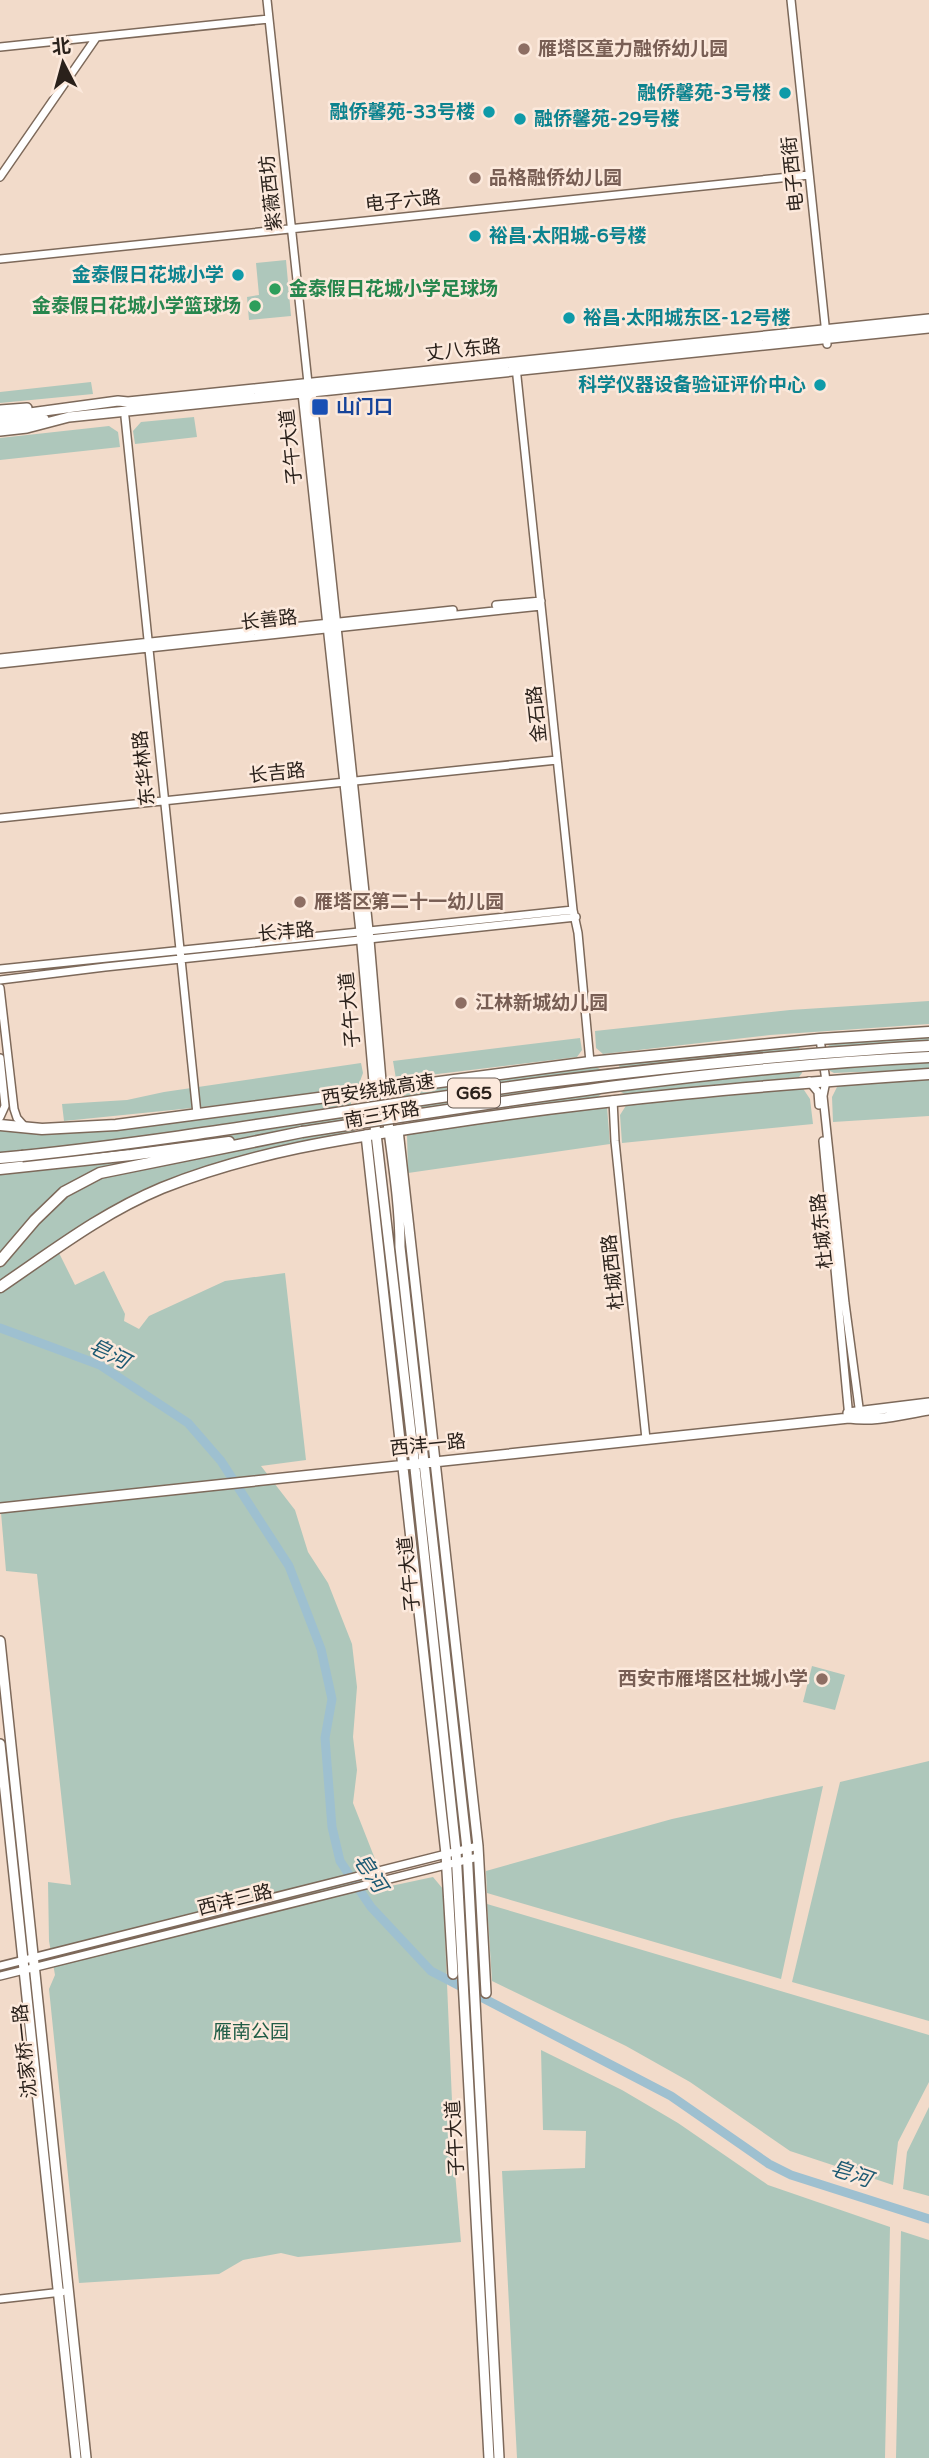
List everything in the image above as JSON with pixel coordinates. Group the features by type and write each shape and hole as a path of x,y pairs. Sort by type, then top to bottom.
{"highway":[{"name":"南三环路","path":"0,1125 116,1125 590,1062 929,1031"},
{"name":"西安绕城高速","path":"0,1157 231,1130 539,1084 774,1057 929,1046"},
{"name":"西安绕城高速","path":"0,1169 131,1155 641,1083 746,1071 929,1057"},
{"name":"南三环路","path":"0,1287 92,1223 160,1189 250,1158 394,1130 613,1100 809,1081 929,1074"},
{"path":"0,1261 35,1220 64,1192 100,1173 302,1132"}],"main road":[{"name":"丈八东路","path":"826,337 929,319"},
{"name":"丈八东路","path":"0,417 69,416 516,367 929,328"},
{"name":"丈八东路","path":"0,423 64,407 307,389"},
{"name":"子午大道","path":"307,389 381,1081 394,1130 419,1461 457,1856 493,2454"},
{"path":"0,410 64,407"},
{"name":"丈八东路","path":"0,431 27,428 69,416"},
{"name":"子午大道","path":"365,936 374,1082 371,1091 371,1134 419,1461 457,1760 473,1853 475,1986 493,2454"},
{"path":"394,1130 435,1459 486,1993"},
{"path":"371,1134 446,1859 453,1974"},
{"path":"860,1416 929,1403"},
{"path":"860,1416 929,1410"},
{"name":"西沣一路","path":"0,1502 860,1416"},
{"name":"西沣一路","path":"0,1508 220,1481"},
{"name":"沈家桥一路","path":"0,1641 4,1745 63,2292 76,2458"},
{"path":"438,1782 447,1761 457,1760"},
{"name":"沈家桥一路","path":"63,2292 86,2458"}],"street":[{"name":"紫薇西坊","path":"267,0 307,389"},
{"name":"电子西街","path":"791,0 826,337"},
{"path":"0,47 269,19"},
{"path":"0,177 96,38"},
{"name":"电子六路","path":"0,259 809,174"},
{"name":"金石路","path":"516,367 590,1062"},
{"name":"东华林路","path":"125,417 197,1115"},
{"name":"长善路","path":"0,664 541,603"},
{"name":"长善路","path":"0,657 148,646"},
{"name":"长吉路","path":"0,818 557,760"},
{"name":"长沣路","path":"0,969 180,955 574,914"},
{"name":"长沣路","path":"0,980 180,955"},
{"path":"0,988 14,1109 19,1122 26,1127"},
{"name":"杜城东路","path":"820,1039 826,1081 823,1096 860,1416"},
{"path":"0,1058 5,1106 0,1117"},
{"name":"杜城东路","path":"809,1081 819,1096 849,1415"},
{"name":"杜城西路","path":"613,1100 646,1437"},
{"name":"西沣三路","path":"0,1966 28,1963 369,1883 473,1853"},
{"name":"西沣三路","path":"0,1976 28,1963 334,1881 446,1859"},
{"path":"0,2299 63,2292"}],"green space":[{"path":"286,260 291,316 249,320 247,297 259,295 256,263"},
{"path":"91,382 93,394 0,403 0,392"},
{"path":"194,417 197,437 135,444 133,431 141,422"},
{"path":"109,426 118,432 120,447 0,460 0,438"},
{"path":"929,1001 929,1024 770,1035 603,1054 596,1048 595,1031 790,1010"},
{"path":"929,1035 929,1069 830,1071 828,1046 836,1041"},
{"path":"580,1038 582,1050 577,1057 396,1079 393,1061"},
{"path":"799,1044 802,1073 799,1077 625,1094 621,1092 619,1063"},
{"path":"361,1063 363,1073 359,1084 280,1099 64,1121 62,1104 127,1100 164,1092"},
{"path":"596,1067 602,1070 604,1091 598,1097 413,1122 407,1118 404,1095 408,1092"},
{"path":"929,1079 929,1116 833,1122 832,1097 838,1085"},
{"path":"802,1087 810,1099 813,1124 622,1143 620,1115 627,1104"},
{"path":"350,1097 355,1132 259,1152 166,1181 93,1217 0,1280 0,1129 11,1131"},
{"path":"607,1107 610,1144 408,1173 407,1135 477,1123"},
{"name":"雁南公园","path":"58,1251 75,1285 104,1271 125,1314 124,1321 139,1329 149,1316 225,1281 285,1273 306,1460 261,1466 295,1510 308,1552 328,1583 352,1644 357,1687 353,1737 357,1770 353,1803 386,1887 433,1877 443,1889 455,2172 461,2242 298,2257 281,2253 243,2260 219,2274 79,2283 49,1989 55,1975 49,1941 48,1882 71,1885 37,1574 6,1571 0,1501 0,1290"},
{"path":"812,1666 845,1675 835,1710 803,1702"},
{"path":"929,1761 929,2021 792,1982 840,1782"},
{"path":"823,1786 781,1979 487,1893 486,1871 672,1819"},
{"path":"487,1904 929,2035 929,2082 898,2142 893,2185 790,2151 690,2082 626,2046 492,1981"},
{"path":"541,2050 622,2090 678,2123 768,2185 890,2227 885,2458 517,2458 502,2171 585,2168 586,2131 543,2130"},
{"path":"929,2107 929,2196 903,2189 907,2152"},
{"path":"901,2231 929,2240 929,2458 896,2458"}],"waterway":[{"name":"皂河","path":"0,1328 100,1365 188,1423 221,1461 289,1566 321,1649 332,1699 325,1738 332,1827 340,1861 371,1907 431,1971 671,2096 769,2164 791,2175 929,2219"}],"place":[{"name":"雁塔区童力融侨幼儿园","path":"524,49"},
{"name":"融侨馨苑-3号楼","path":"785,93"},
{"name":"融侨馨苑-33号楼","path":"489,112"},
{"name":"融侨馨苑-29号楼","path":"520,119"},
{"name":"品格融侨幼儿园","path":"475,178"},
{"name":"裕昌·太阳城-6号楼","path":"475,236"},
{"name":"金泰假日花城小学","path":"238,275"},
{"name":"金泰假日花城小学足球场","path":"275,289"},
{"name":"金泰假日花城小学篮球场","path":"255,306"},
{"name":"裕昌·太阳城东区-12号楼","path":"569,318"},
{"name":"科学仪器设备验证评价中心","path":"820,385"},
{"name":"山门口","path":"320,407"},
{"name":"雁塔区第二十一幼儿园","path":"300,902"},
{"name":"江林新城幼儿园","path":"461,1003"},
{"name":"西安市雁塔区杜城小学","path":"822,1679"}]}
